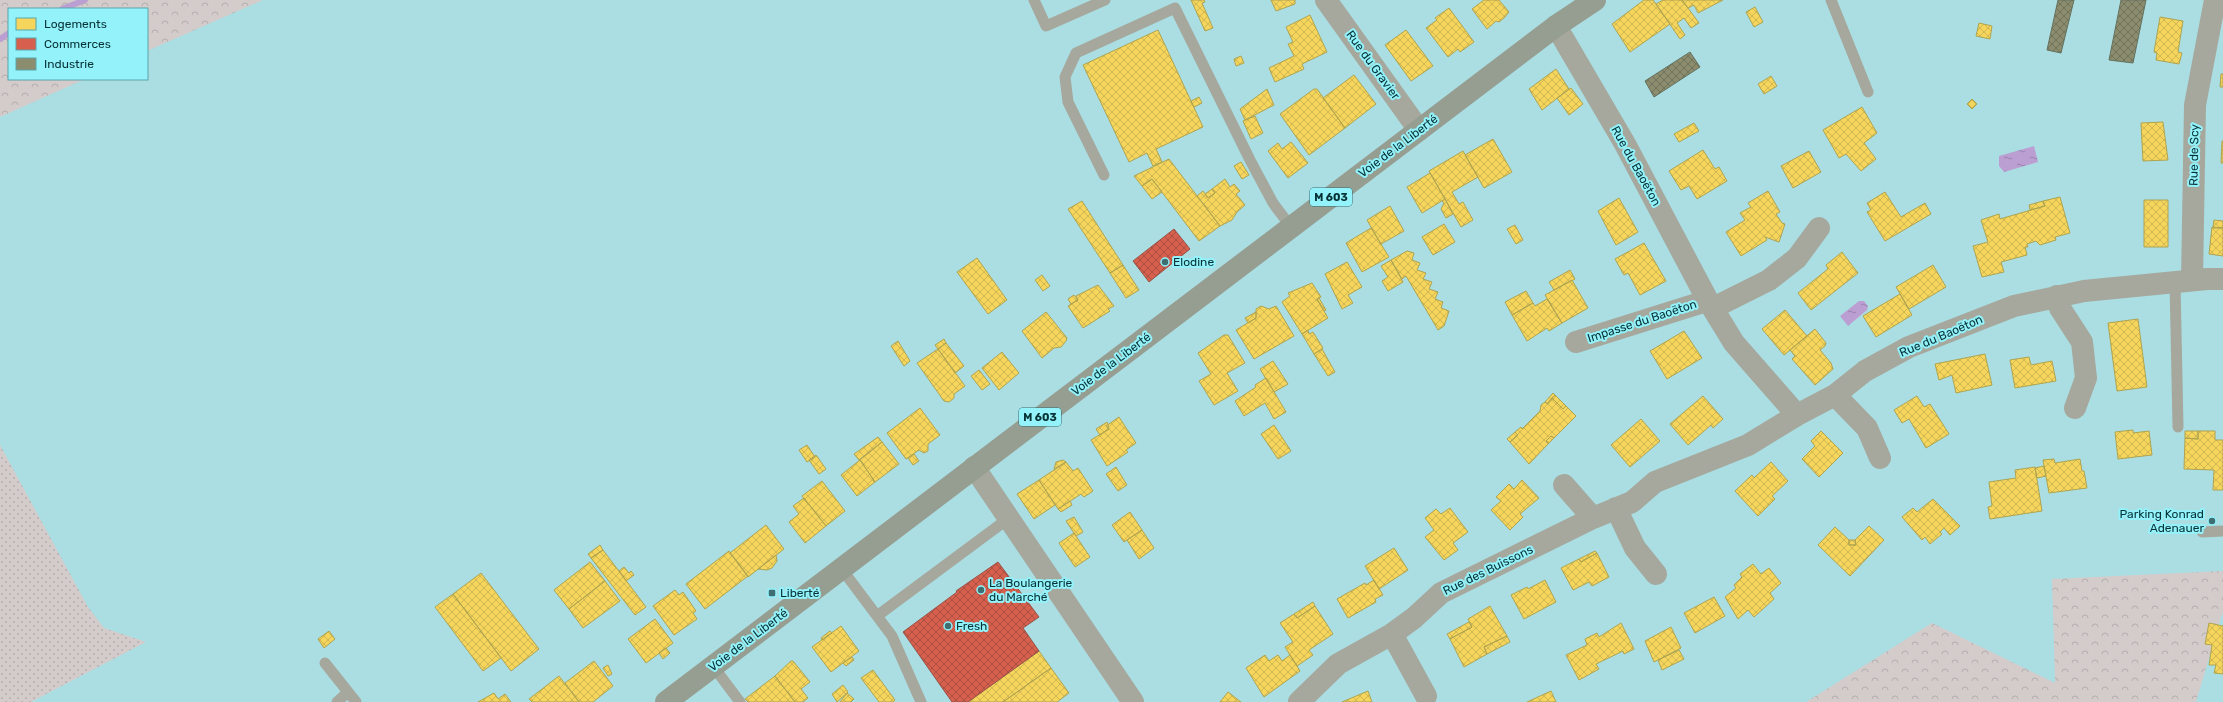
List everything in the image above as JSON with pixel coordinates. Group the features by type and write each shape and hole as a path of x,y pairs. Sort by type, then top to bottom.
{"main road":[{"name":"M 603","path":"1556,26 1595,0"},
{"name":"Voie de la Liberté","path":"666,702 1556,26"}],"street":[{"name":"Rue du Gravier","path":"1326,0 1419,130"},
{"name":"Rue de Scy","path":"2183,281 2195,105 2215,0"},
{"name":"Rue du Baoëton","path":"1556,26 1625,144 1710,304 1734,343 1797,415 1835,395 1865,371 1909,347 2014,306 2084,291 2183,281"},
{"path":"1710,304 1769,280 1797,258 1819,228"},
{"path":"2183,281 2223,280"},
{"path":"2056,296 2060,308 2082,342 2086,378 2075,408"},
{"name":"Impasse du Baoëton","path":"1576,342 1700,304 1710,304"},
{"path":"1835,395 1867,428 1880,458"},
{"name":"Rue des Buissons","path":"1299,702 1338,664 1392,634 1414,618 1441,593 1593,518 1632,502 1655,482 1748,445 1797,415"},
{"path":"974,467 1133,702"},
{"path":"1564,485 1593,518"},
{"path":"1616,508 1635,548 1656,574"},
{"path":"1392,634 1426,696"}],"lane":[{"path":"1034,0 1046,26 1105,0"},
{"path":"1832,0 1868,92"},
{"path":"1104,175 1068,102 1065,77 1076,54 1175,8 1250,160 1273,203 1291,227"},
{"path":"2178,427 2183,281"},
{"path":"877,616 1009,518"},
{"path":"2202,532 2223,531"},
{"path":"842,568 892,636 921,702"},
{"path":"325,664 356,702"},
{"path":"713,666 740,702"},
{"path":"336,702 348,692"}],"green space":[{"path":"0,0 263,0 148,51 148,8 8,8 8,80 83,80 0,117"},
{"path":"0,445 88,607 104,628 146,642 31,702 0,702"},
{"path":"2223,571 2223,611 2196,702 1806,702 1932,623 2055,683 2052,579"}],"water":[{"path":"2034,146 2038,162 2004,172 1999,166 1999,156"},
{"path":"1859,301 1864,301 1868,306 1867,310 1848,326 1840,316"}],"building: Logements":[{"path":"1191,0 1204,0 1205,2 1202,3 1213,28 1205,31"},
{"path":"1271,0 1295,0 1295,4 1276,11"},
{"path":"1484,0 1499,0 1509,12 1499,22 1496,21 1487,29 1472,9"},
{"path":"1644,0 1653,0 1670,24 1630,52 1612,24"},
{"path":"1663,0 1682,0 1699,23 1691,28 1684,18 1677,23 1685,35 1680,39 1656,4"},
{"path":"1682,0 1723,0 1698,13 1694,5 1688,8"},
{"path":"1755,7 1763,22 1754,27 1746,12"},
{"path":"1449,8 1474,42 1460,52 1458,49 1448,57 1426,28 1437,20 1435,18"},
{"path":"1310,15 1327,52 1302,64 1304,69 1275,82 1269,68 1294,56 1288,44 1293,42 1286,27"},
{"path":"2160,17 2183,21 2178,52 2182,53 2179,64 2156,60 2157,53 2154,52"},
{"path":"1979,23 1992,26 1990,39 1976,36"},
{"path":"1158,30 1203,127 1156,149 1162,162 1153,166 1147,153 1129,162 1083,65"},
{"path":"1406,30 1433,66 1411,81 1385,45"},
{"path":"1241,56 1244,63 1236,66 1234,59"},
{"path":"1556,69 1569,89 1542,110 1529,89"},
{"path":"2221,74 2223,74 2223,87 2220,87"},
{"path":"1354,75 1376,104 1345,128 1323,98"},
{"path":"1771,76 1777,86 1764,94 1758,84"},
{"path":"1571,88 1583,104 1569,115 1557,98"},
{"path":"1267,89 1274,105 1245,120 1240,109"},
{"path":"1314,89 1317,89 1345,128 1309,155 1280,114"},
{"path":"1199,97 1202,103 1194,107 1191,101"},
{"path":"1972,99 1977,104 1972,109 1967,104"},
{"path":"1862,107 1877,133 1864,143 1876,159 1861,171 1846,154 1839,158 1823,130"},
{"path":"1255,116 1263,133 1251,139 1243,121"},
{"path":"2163,122 2168,160 2143,161 2141,123"},
{"path":"1694,123 1699,131 1679,142 1674,134"},
{"path":"1493,139 1512,172 1484,188 1465,155"},
{"path":"2222,141 2223,163 2221,163"},
{"path":"1291,142 1308,163 1288,178 1268,151 1278,143 1282,149"},
{"path":"1703,150 1715,169 1719,167 1727,181 1697,199 1689,186 1681,190 1669,171"},
{"path":"1463,151 1478,177 1452,192 1459,204 1463,202 1473,220 1461,227 1429,171"},
{"path":"1809,151 1821,172 1793,188 1781,166"},
{"path":"1169,159 1220,226 1199,241 1152,179 1142,186 1134,176"},
{"path":"1241,162 1249,175 1242,179 1234,166"},
{"path":"1430,173 1445,199 1422,213 1407,187"},
{"path":"1152,179 1162,192 1152,199 1142,186"},
{"path":"1225,179 1230,187 1234,184 1240,191 1236,194 1245,205 1237,212 1232,220 1220,226 1197,196 1203,191 1208,198 1215,193 1212,189"},
{"path":"1212,189 1215,193 1208,198 1205,194"},
{"path":"1768,191 1780,212 1776,214 1782,223 1785,224 1779,242 1765,237 1767,240 1741,256 1726,232 1745,220 1740,213 1751,207 1748,203"},
{"path":"1885,192 1901,217 1925,203 1931,214 1885,241 1867,212 1871,210 1867,203"},
{"path":"2060,197 2070,233 2055,237 2056,240 2040,245 2036,241 2027,244 2028,247 2025,247 2027,255 2001,262 2004,272 1982,277 1973,246 1988,242 1981,220 1999,214 2000,219 2045,206 2043,201"},
{"path":"1619,198 1638,232 1616,245 1598,211"},
{"path":"1445,199 1453,214 1446,218 1441,209 1444,203 1442,201"},
{"path":"2144,200 2168,200 2168,247 2144,247"},
{"path":"1082,201 1123,265 1110,273 1068,209"},
{"path":"2043,201 2045,206 2030,210 2029,205"},
{"path":"1390,206 1404,231 1381,244 1367,220"},
{"path":"2214,220 2223,221 2223,228 2213,228"},
{"path":"1444,224 1455,242 1433,255 1422,237"},
{"path":"1515,225 1523,240 1516,244 1507,229"},
{"path":"2212,227 2223,228 2223,256 2209,254"},
{"path":"1371,228 1389,257 1362,272 1346,243"},
{"path":"1644,243 1666,281 1640,295 1628,273 1624,275 1615,259"},
{"path":"1407,251 1414,253 1412,260 1420,263 1417,270 1426,273 1423,279 1432,282 1429,289 1438,292 1435,299 1443,302 1441,308 1449,311 1444,326 1438,330 1406,276 1402,279 1391,260"},
{"path":"1842,252 1858,273 1811,310 1798,293 1828,269 1826,265"},
{"path":"977,258 1007,300 988,314 957,272"},
{"path":"1391,260 1403,282 1388,291 1382,281 1388,277 1381,266"},
{"path":"1347,262 1362,287 1348,295 1353,303 1342,309 1325,274"},
{"path":"1123,265 1139,290 1126,298 1110,273"},
{"path":"1933,265 1946,287 1909,309 1896,287"},
{"path":"1570,270 1575,279 1554,290 1549,282"},
{"path":"1042,275 1050,286 1043,291 1035,280"},
{"path":"1572,280 1588,308 1562,323 1545,295"},
{"path":"1312,283 1321,297 1317,299 1328,318 1302,334 1282,302 1290,296 1288,293"},
{"path":"1098,285 1114,306 1108,309 1110,311 1083,328 1068,306 1078,300 1076,296"},
{"path":"1526,291 1533,303 1512,315 1505,302"},
{"path":"1900,294 1912,315 1876,337 1863,316"},
{"path":"1074,295 1078,300 1071,304 1068,299"},
{"path":"1319,298 1326,310 1324,311 1317,299"},
{"path":"1547,299 1562,323 1549,331 1547,328 1527,341 1512,315 1533,303 1535,306"},
{"path":"1261,306 1269,309 1276,306 1294,336 1254,359 1236,330 1256,318 1256,309"},
{"path":"1785,310 1807,336 1784,355 1762,329"},
{"path":"1046,312 1067,338 1061,347 1054,348 1042,358 1022,331"},
{"path":"1256,312 1256,318 1248,323 1245,318"},
{"path":"2138,319 2147,387 2117,391 2108,323"},
{"path":"1815,329 1826,343 1820,350 1831,363 1833,369 1815,385 1792,359 1795,356 1790,350"},
{"path":"1308,330 1309,334 1313,332 1323,348 1314,354 1302,334"},
{"path":"1684,331 1702,358 1667,379 1650,351"},
{"path":"1224,335 1228,335 1245,363 1227,373 1238,391 1214,405 1199,381 1211,374 1198,353"},
{"path":"944,339 946,343 938,349 935,345"},
{"path":"898,341 910,361 904,366 891,346"},
{"path":"946,343 964,366 955,373 938,349"},
{"path":"938,349 965,386 954,394 954,398 949,402 944,401 917,363"},
{"path":"1322,349 1335,372 1328,376 1314,354"},
{"path":"1002,352 1019,373 999,390 982,368"},
{"path":"1985,354 1992,385 1956,393 1952,375 1939,380 1935,364"},
{"path":"2029,357 2031,365 2052,361 2056,381 2015,388 2010,360"},
{"path":"1273,361 1288,384 1274,392 1260,369"},
{"path":"979,370 990,384 982,390 971,376"},
{"path":"1266,378 1286,412 1274,419 1265,403 1244,416 1235,401 1256,387 1255,385"},
{"path":"1553,393 1555,395 1547,404 1545,402"},
{"path":"1555,395 1566,406 1563,409 1552,398"},
{"path":"1703,396 1723,419 1713,428 1711,425 1688,445 1670,424"},
{"path":"1917,396 1924,407 1930,404 1949,434 1926,448 1909,419 1902,423 1894,410"},
{"path":"1552,398 1563,409 1566,406 1576,416 1554,438 1551,436 1546,441 1549,443 1529,464 1510,442 1518,435 1515,432 1521,427 1522,429 1540,411 1541,405 1545,402 1547,404"},
{"path":"920,408 940,435 928,444 928,451 924,453 919,450 906,459 887,433"},
{"path":"1119,417 1136,443 1126,450 1128,452 1107,466 1091,440 1109,429 1106,426"},
{"path":"1641,419 1660,441 1630,467 1611,445"},
{"path":"1107,422 1109,429 1100,435 1096,429"},
{"path":"1274,425 1291,451 1278,459 1261,434"},
{"path":"2133,430 2133,433 2149,431 2152,455 2118,459 2115,432"},
{"path":"1821,431 1843,453 1819,477 1802,459 1815,446 1811,441"},
{"path":"2185,431 2198,431 2198,439 2185,438"},
{"path":"2198,431 2215,431 2215,440 2223,440 2223,490 2213,490 2214,470 2184,469 2185,438 2198,439"},
{"path":"1515,432 1518,435 1510,442 1507,439"},
{"path":"1551,436 1554,438 1549,443 1546,441"},
{"path":"878,437 882,442 859,460 854,454"},
{"path":"882,442 899,464 875,482 860,460"},
{"path":"807,445 815,457 807,462 799,450"},
{"path":"914,454 919,461 913,465 908,458"},
{"path":"816,455 826,469 819,474 809,460"},
{"path":"2054,459 2055,463 2080,459 2087,488 2049,493 2043,460"},
{"path":"860,460 875,482 857,496 841,475"},
{"path":"1063,460 1066,462 1054,469 1056,462"},
{"path":"1066,462 1073,471 1078,468 1093,491 1084,497 1081,494 1058,509 1039,480"},
{"path":"1771,462 1788,481 1772,496 1775,499 1758,516 1735,491 1752,475 1754,478"},
{"path":"2044,466 2046,476 2037,478 2035,468"},
{"path":"1116,467 1127,485 1118,491 1106,474"},
{"path":"2035,467 2042,511 1990,519 1988,507 1992,506 1989,482 2016,478 2015,470"},
{"path":"1039,480 1055,505 1034,519 1017,494"},
{"path":"1522,480 1539,498 1520,514 1523,517 1510,530 1491,510 1501,501 1496,497 1509,484 1514,489"},
{"path":"822,481 845,511 826,526 802,496"},
{"path":"804,498 826,526 805,543 789,522 799,514 793,506"},
{"path":"1933,499 1960,526 1950,535 1944,528 1940,532 1942,534 1930,544 1925,537 1922,540 1902,517 1913,508 1917,512"},
{"path":"1070,501 1072,505 1061,512 1058,509"},
{"path":"1450,508 1468,532 1453,543 1458,550 1444,560 1425,537 1434,530 1425,518 1436,509 1441,514"},
{"path":"1130,512 1142,530 1124,542 1112,525"},
{"path":"1074,517 1083,532 1076,536 1066,521"},
{"path":"766,525 784,549 748,577 730,553"},
{"path":"1869,526 1884,540 1850,576 1818,545 1835,527 1849,540 1849,545 1856,545 1855,540"},
{"path":"1142,530 1154,548 1139,559 1127,540"},
{"path":"1074,533 1090,557 1075,567 1059,543"},
{"path":"1849,540 1855,540 1856,545 1849,545"},
{"path":"600,545 603,550 591,558 588,554"},
{"path":"1394,548 1408,570 1379,589 1365,566"},
{"path":"603,550 646,607 635,615 591,558"},
{"path":"729,551 748,576 705,609 686,584"},
{"path":"1595,551 1597,553 1581,562 1579,559"},
{"path":"1597,553 1609,577 1592,586 1589,582 1573,590 1561,568 1579,559 1581,562"},
{"path":"776,555 777,561 772,568 767,570 758,569"},
{"path":"590,562 605,581 569,609 554,590"},
{"path":"1753,564 1761,574 1769,568 1781,583 1770,593 1774,599 1754,617 1748,610 1738,619 1725,597 1736,588 1734,585 1742,577 1740,574"},
{"path":"624,567 629,573 631,571 634,575 626,581 619,571"},
{"path":"481,573 539,649 511,671 453,594"},
{"path":"1374,580 1383,595 1375,599 1376,602 1348,618 1337,599 1365,583 1366,585"},
{"path":"1545,580 1556,602 1524,619 1511,595 1527,587 1528,589"},
{"path":"605,581 620,601 583,628 569,609"},
{"path":"675,590 679,595 683,592 696,611 693,613 697,619 674,635 653,606"},
{"path":"453,594 501,658 483,671 435,607"},
{"path":"1714,597 1725,616 1695,633 1684,613"},
{"path":"1313,602 1315,606 1297,618 1294,614"},
{"path":"1315,606 1333,634 1309,650 1313,655 1297,666 1285,647 1293,642 1280,623 1294,614 1297,618"},
{"path":"1490,606 1507,636 1484,647 1487,654 1464,667 1450,639 1472,627 1468,619"},
{"path":"655,619 673,643 646,663 628,639"},
{"path":"1469,622 1472,627 1450,639 1447,634"},
{"path":"1621,623 1634,649 1624,654 1623,651 1596,664 1599,669 1579,680 1566,655 1587,645 1585,639 1597,633 1599,637"},
{"path":"2209,623 2223,626 2223,674 2214,673 2216,665 2209,665 2212,645 2205,644"},
{"path":"841,626 859,651 831,672 812,647"},
{"path":"1671,627 1681,648 1654,662 1645,641"},
{"path":"329,631 335,639 324,648 318,639"},
{"path":"830,631 832,633 822,640 821,638"},
{"path":"1507,636 1510,642 1487,654 1484,647"},
{"path":"666,648 670,653 663,659 659,653"},
{"path":"1679,650 1684,659 1662,670 1658,660"},
{"path":"1039,651 1051,668 1003,702 968,702"},
{"path":"1265,655 1269,661 1278,655 1282,661 1290,655 1300,671 1264,697 1246,668"},
{"path":"852,657 854,660 846,666 843,663"},
{"path":"594,661 613,686 593,702 579,702 565,683"},
{"path":"791,661 793,661 810,682 801,689 808,698 803,702 795,702 775,676"},
{"path":"608,665 612,674 608,676 603,668"},
{"path":"1051,668 1069,693 1057,702 1003,702"},
{"path":"873,670 895,700 893,702 879,702 861,678"},
{"path":"559,676 579,702 532,702 529,699"},
{"path":"775,676 795,702 748,702 745,699"},
{"path":"843,685 848,692 837,702 832,694"},
{"path":"1368,691 1372,702 1342,702"},
{"path":"1551,691 1556,702 1527,702"},
{"path":"1228,692 1241,702 1220,702"},
{"path":"494,693 498,699 505,694 511,702 478,702"},
{"path":"847,693 854,699 851,702 840,702"}],"building: Commerces":[{"path":"1174,229 1190,249 1149,282 1133,261"},
{"path":"998,562 1039,617 1023,628 1039,651 968,702 952,702 903,632 957,592 956,591"}],"building: Industrie":[{"path":"2058,0 2074,0 2061,53 2047,50"},
{"path":"2121,0 2146,0 2133,63 2109,60"},
{"path":"1690,52 1700,67 1654,97 1645,81"}],"waterway":[{"path":"65,8 85,0"},
{"path":"0,39 8,34"}],"place":[{"name":"Elodine","path":"1165,262"},
{"name":"Parking Konrad Adenauer","path":"2212,521"},
{"name":"La Boulangerie du Marché","path":"981,590"},
{"name":"Liberté","path":"772,593"},
{"name":"Fresh","path":"948,626"}]}
